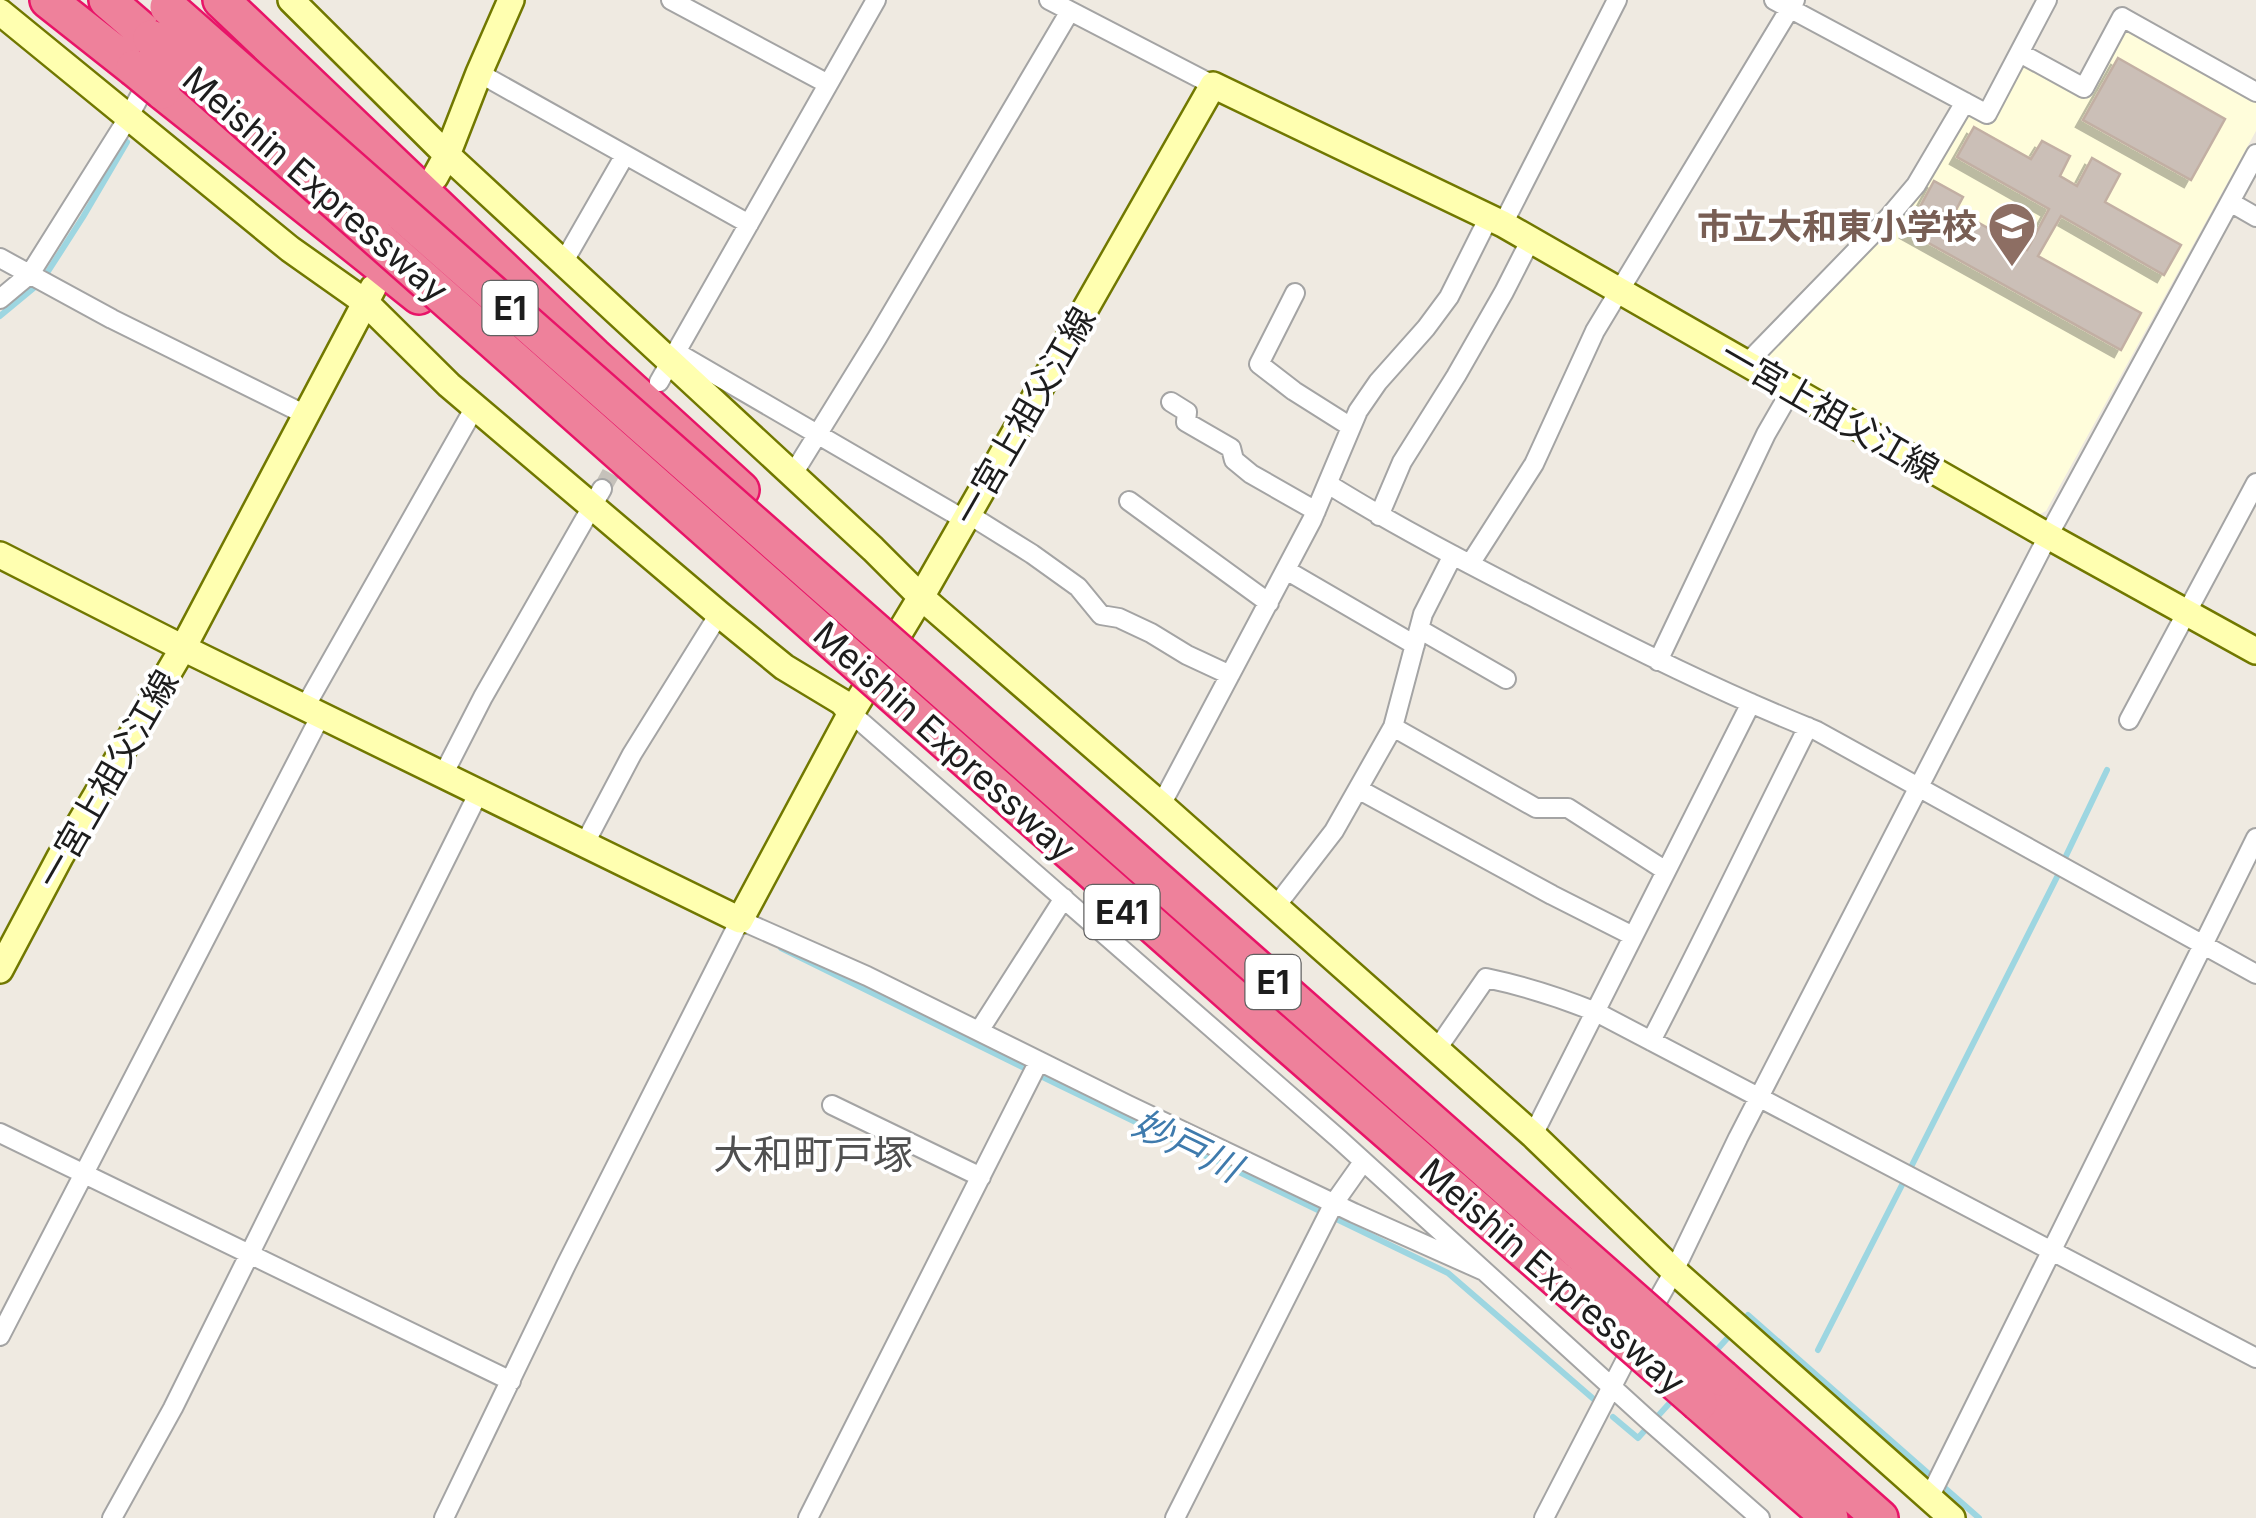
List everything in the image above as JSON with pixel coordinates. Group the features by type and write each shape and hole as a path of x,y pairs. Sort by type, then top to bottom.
{"highway":[{"name":"E41","path":"48,0 472,339 1263,1036 1458,1194"},
{"name":"Meishin Expressway","path":"108,0 1458,1194 1880,1518"},
{"name":"Meishin Expressway","path":"160,0 1480,1165 1710,1390 1830,1518"},
{"path":"221,0 594,356 1146,855 1480,1165"}],"street":[{"path":"0,299 30,274 128,118 192,0"},
{"path":"291,0 441,166 564,264 669,365 873,548 921,597 1533,1134 1738,1328 1934,1486 1952,1518"},
{"path":"441,166 511,0"},
{"path":"671,0 828,84"},
{"path":"669,365 876,0"},
{"path":"1049,0 1213,85"},
{"path":"1161,805 1316,511 1358,411 1450,297 1617,0"},
{"path":"1470,564 1534,464 1582,357 1786,3 1987,114 2047,0"},
{"path":"793,474 1070,11"},
{"path":"0,12 290,249 369,295 448,385 597,498 719,614 784,667 842,702 1760,1518"},
{"path":"2020,53 2084,88 2122,17 2256,92"},
{"path":"479,73 749,224"},
{"name":"一宮上祖父江線","path":"4,954 183,648 740,920 851,713 1213,85 1496,220 2256,651"},
{"path":"1747,363 1916,185 1966,102"},
{"path":"1544,1518 2048,536 2256,154"},
{"path":"564,264 625,155"},
{"path":"2230,202 2256,217"},
{"path":"1379,516 1402,462 1456,376 1531,240"},
{"path":"0,258 112,319 304,414"},
{"path":"1295,293 1259,364 1294,392 1351,427"},
{"path":"0,555 183,648 369,295"},
{"path":"669,365 818,434 1032,554 1078,587 1101,615 1119,618 1230,675"},
{"path":"1658,661 1766,434 1792,388"},
{"path":"1171,402 1187,412 1186,422 1230,448 1234,460 1252,474 1316,511"},
{"path":"0,1336 313,711 475,407"},
{"path":"2129,720 2256,483"},
{"path":"1328,484 1379,516 1658,661 1808,727 2256,974"},
{"path":"443,774 482,697 597,498"},
{"path":"1129,501 1269,603"},
{"path":"1276,906 1334,830 1393,726 1423,614 1453,555"},
{"path":"1286,570 1506,678"},
{"path":"585,844 632,754 719,614"},
{"path":"1533,1134 1751,703"},
{"path":"1393,726 1536,808 1568,808 1666,871"},
{"path":"1651,1041 1808,727"},
{"path":"1358,789 1634,936"},
{"path":"112,1518 173,1408 479,792"},
{"path":"1934,1486 2256,838"},
{"path":"979,1031 1064,898"},
{"path":"444,1518 740,920 979,1031 1036,1069 1330,1211 1484,1271"},
{"path":"1436,1049 1486,978 1529,987 1596,1012 2256,1358"},
{"path":"808,1518 1036,1069"},
{"path":"832,1104 981,1177"},
{"path":"0,1133 511,1381"},
{"path":"1175,1518 1330,1211 1363,1162"}],"shaded area":[{"name":"市立大和東小学校","path":"2134,29 2256,100 2256,131 2046,511 2038,515 1760,355 1966,114 1988,124 2021,61 2087,99 2125,31"}],"building":[{"path":"2118,58 2225,119 2191,180 2083,120"},
{"path":"1974,127 2031,159 2042,141 2070,156 2060,176 2077,186 2092,158 2120,174 2105,202 2181,245 2164,275 2061,216 2038,256 2141,313 2121,350 1907,231 1934,181 1963,197 1956,210 2027,250 2049,209 1957,157"}],"waterway":[{"path":"47,273 127,142"},
{"path":"0,316 35,287"},
{"path":"2064,860 2107,770"},
{"path":"1909,1171 2058,875"},
{"name":"妙戸川","path":"781,948 1448,1273 1597,1402"},
{"path":"1818,1350 1902,1185"},
{"name":"妙戸川","path":"1741,1324 1748,1315 1979,1518"},
{"name":"妙戸川","path":"1714,1353 1732,1333"},
{"name":"妙戸川","path":"1613,1417 1638,1438 1676,1396"}],"tunnel":[{"path":"602,489 624,449"}],"place":[{"name":"市立大和東小学校","path":"2012,268"}],"district":[{"name":"大和町戸塚","path":"813,1154"}]}
